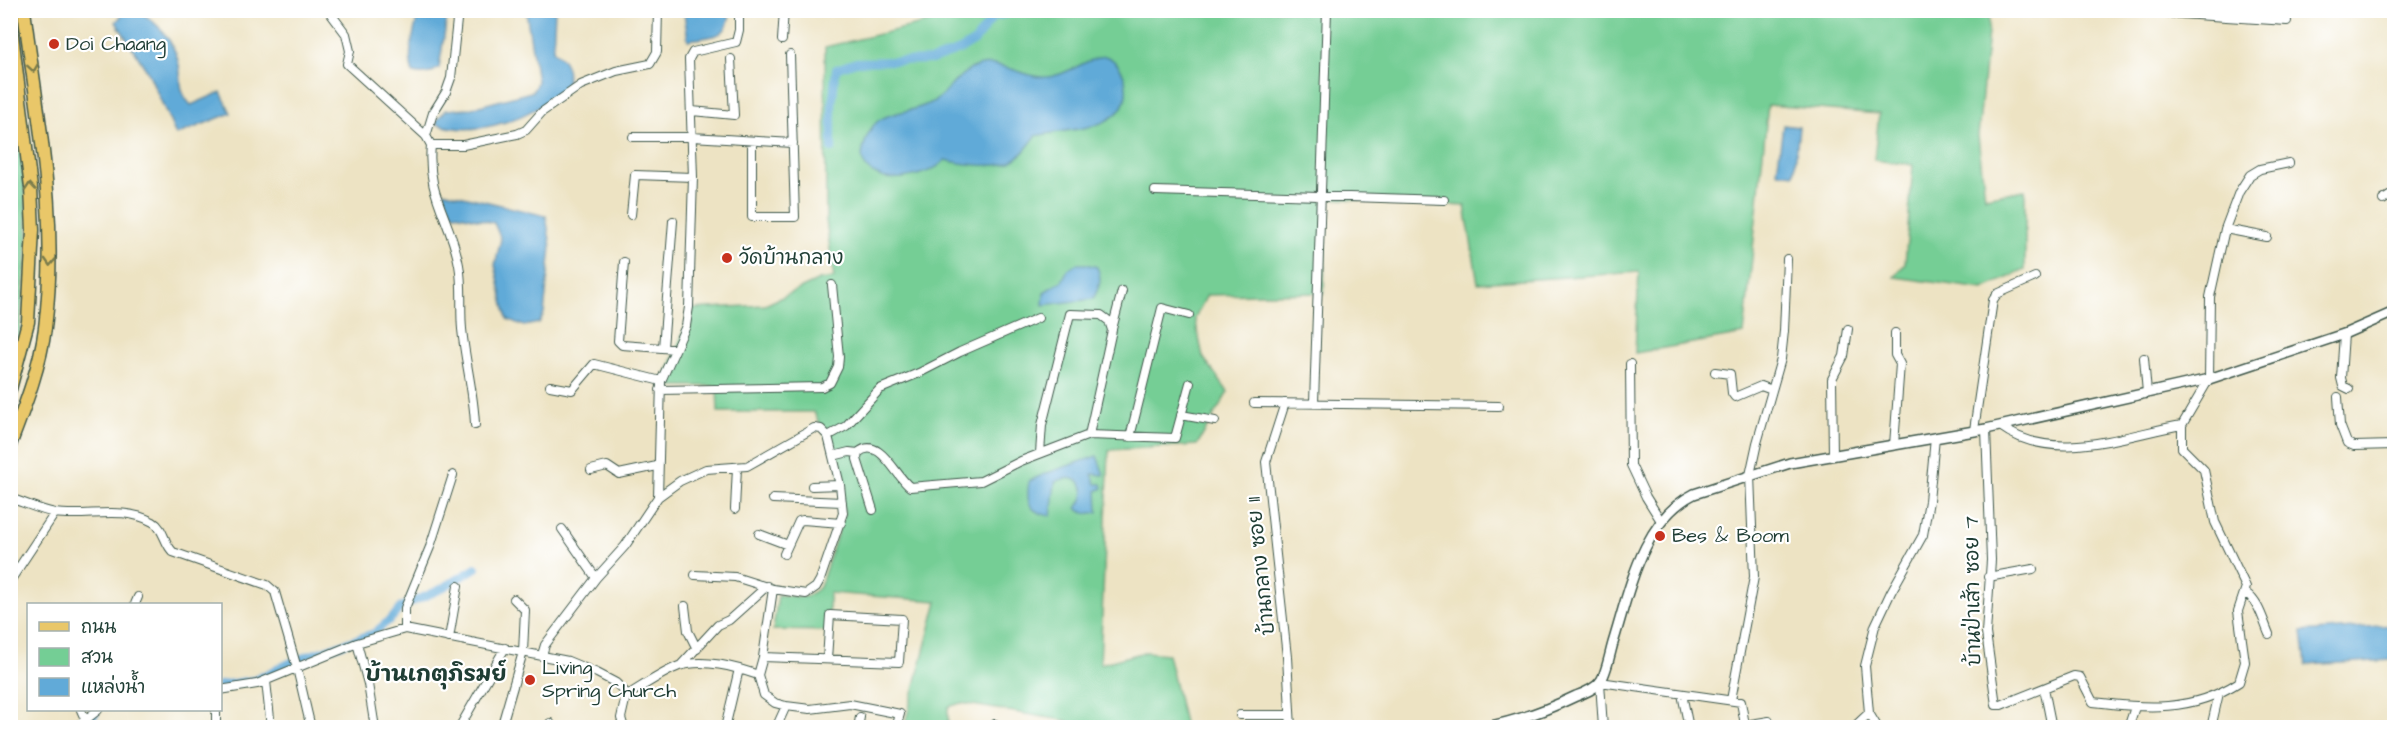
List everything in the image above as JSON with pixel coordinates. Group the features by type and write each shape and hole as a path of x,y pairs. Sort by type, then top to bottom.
{"main road":[{"path":"10,446 34,376 45,329 50,262 48,185 24,10"},
{"path":"10,19 31,188 33,230 28,322 10,390"}],"street":[{"path":"328,10 340,23 349,41 347,64 426,136 431,146 429,166 432,186 455,247 459,265 462,327 475,424"},
{"path":"426,136 433,113 446,92 451,78 458,10"},
{"path":"431,146 463,145 517,134 526,130 542,112 581,86 616,71 650,64 657,52 658,10"},
{"path":"658,496 661,381 686,326 689,307 693,177 691,55 693,52 734,44 740,30 739,10"},
{"path":"783,40 784,10"},
{"path":"1314,404 1327,10"},
{"path":"2120,10 2287,21"},
{"path":"752,141 752,217 795,217 790,55"},
{"path":"692,111 734,115 731,59"},
{"path":"633,137 692,137 794,143"},
{"path":"2128,728 2135,707 2169,707 2219,693 2239,682 2245,662 2238,611 2246,594 2246,587 2215,522 2204,470 2182,448 2182,425 2209,379 2210,297 2225,229 2239,192 2250,175 2260,169 2289,163"},
{"path":"631,215 635,176 693,177"},
{"path":"1155,191 1444,200"},
{"path":"2383,200 2394,193"},
{"path":"663,348 673,221"},
{"path":"2225,229 2267,237"},
{"path":"1731,699 1754,577 1750,475 1781,359 1787,259"},
{"path":"624,262 618,341 622,345 675,349"},
{"path":"1974,430 1993,300 1997,294 2035,277"},
{"path":"660,390 822,387 830,383 838,367 839,357 832,285"},
{"path":"1089,435 1122,291"},
{"path":"1130,437 1162,308 1189,315"},
{"path":"1603,728 1600,682 1632,580 1661,521 1682,500 1726,482 1790,463 1986,429 2209,379 2344,334 2394,312"},
{"path":"1040,453 1042,425 1070,314 1101,315 1109,321 1112,330"},
{"path":"828,436 846,426 880,389 1038,318"},
{"path":"1833,455 1832,379 1844,356 1848,329"},
{"path":"1894,445 1900,364 1895,355 1896,333"},
{"path":"2344,334 2341,378 2343,386 2349,389"},
{"path":"2144,358 2148,393"},
{"path":"1630,364 1631,465 1646,497 1661,521"},
{"path":"550,386 572,390 591,365 661,381"},
{"path":"1715,372 1730,374 1732,393 1735,397 1761,386 1772,390"},
{"path":"833,456 849,452 858,453 867,449 877,451 907,486 981,481 1040,453 1089,435 1175,438 1190,383"},
{"path":"2338,397 2340,425 2347,443 2354,446 2394,445"},
{"path":"1254,403 1499,406"},
{"name":"บ้านกลาง ซอย 11","path":"1285,403 1266,462 1287,657 1291,728"},
{"path":"1181,415 1215,421"},
{"path":"2000,426 2012,435 2034,443 2070,445 2098,442 2182,425"},
{"path":"542,655 545,645 597,578 626,546 658,496 680,481 706,469 747,465 814,428 821,429 828,436 842,502 841,523 816,587 806,594 770,587 735,576 695,575"},
{"name":"บ้านป่าเส้า ซอย 7","path":"1986,429 1991,560 1988,577 1986,633 1996,705 2074,676 2080,677 2093,702 2135,707"},
{"path":"1878,728 1869,713 1865,690 1865,666 1875,626 1923,535 1935,438"},
{"path":"858,453 857,459 873,510"},
{"path":"591,470 608,466 619,474 657,466"},
{"path":"735,509 737,467"},
{"path":"405,629 405,608 430,547 453,475"},
{"path":"812,486 840,485"},
{"path":"10,498 56,513 118,513 147,520 158,526 166,544 173,552 267,585 275,592 293,652 311,728"},
{"path":"773,499 842,502"},
{"path":"10,581 56,513"},
{"path":"784,554 799,521 841,523"},
{"path":"562,530 597,578"},
{"path":"759,534 788,545"},
{"path":"1988,577 2033,569"},
{"path":"449,638 458,586"},
{"path":"624,728 621,718 626,696 680,666 718,624 729,620 770,587"},
{"path":"770,587 763,657 758,675 764,695 786,706 810,709 850,704 900,714 896,728"},
{"path":"2246,594 2257,606 2269,634"},
{"path":"501,728 524,652 525,610 514,599"},
{"path":"685,606 688,631 697,649"},
{"path":"763,657 899,662 902,618 830,615 827,659"},
{"path":"222,690 266,681 357,643 405,629 568,661 616,683 626,696"},
{"path":"357,643 375,728"},
{"path":"459,728 505,648"},
{"path":"680,666 696,663 739,669 758,675"},
{"path":"725,728 739,669"},
{"path":"266,681 271,728"},
{"path":"1480,728 1505,725 1541,712 1585,693 1600,682 1731,699 1741,702 1744,725 1768,721"},
{"path":"2044,688 2052,728"},
{"path":"2211,728 2219,693"},
{"path":"1682,694 1689,728"},
{"path":"776,728 786,706"},
{"path":"82,711 86,718"},
{"path":"75,728 96,711"},
{"path":"216,711 216,728"},
{"path":"1853,728 1869,713"},
{"path":"1240,715 1290,715"},
{"path":"858,728 860,717"}],"green space":[{"path":"980,10 1990,11 1978,136 1985,197 2025,190 2025,270 1983,289 1894,277 1905,264 1913,165 1874,160 1879,114 1768,105 1744,334 1635,353 1639,272 1478,283 1465,206 1326,198 1324,293 1207,295 1195,318 1203,357 1228,392 1197,445 1109,450 1100,664 1145,652 1168,654 1185,727 1070,727 1068,721 961,703 948,707 948,727 904,727 937,601 829,593 829,631 773,630 778,595 806,597 820,587 844,514 838,461 814,412 718,412 717,386 670,386 665,379 692,309 765,305 819,280 834,278 826,220 825,47"},
{"path":"10,72 25,186 28,238 19,340 10,335"}],"water":[{"path":"136,10 158,26 174,48 179,65 182,91 191,105 221,92 231,113 176,135 149,74 116,22 123,14"},
{"path":"702,10 730,11 726,27 717,35 688,40 684,13"},
{"path":"419,11 448,11 439,68 424,74 413,73 410,58"},
{"path":"526,11 555,11 553,50 565,62 568,77 565,89 521,116 488,127 453,128 437,124 436,121 446,110 472,108 531,92 535,88 537,81"},
{"path":"1105,56 1116,62 1121,69 1125,80 1126,97 1120,110 1097,124 1036,136 1016,159 997,165 945,160 932,170 912,176 884,178 873,173 863,162 862,154 868,135 882,118 924,106 936,100 960,76 971,69 994,65 1033,76 1049,77"},
{"path":"1783,125 1799,127 1794,174 1777,172"},
{"path":"443,191 546,216 551,247 544,313 539,323 524,326 507,319 495,265 501,239 494,223 452,213"},
{"path":"1076,264 1097,267 1100,283 1093,299 1043,305 1044,292 1062,281 1068,269"},
{"path":"1097,456 1104,475 1092,474 1096,484 1102,484 1103,488 1097,491 1098,512 1086,513 1077,508 1082,501 1083,488 1081,483 1070,479 1055,482 1051,516 1033,509 1028,500 1029,481"},
{"path":"2392,625 2393,660 2306,665 2302,632"}],"waterway":[{"path":"832,149 832,106 836,69 856,62 932,60 960,50 975,41 993,17 1022,10"},
{"path":"222,685 254,680 293,661 374,633 401,607 439,590 476,568"},
{"path":"85,728 95,714"}],"place":[{"name":"Doi Chaang","path":"54,44"},
{"name":"วัดบ้านกลาง","path":"727,258"},
{"name":"Bes & Boom","path":"1660,536"},
{"name":"Living Spring Church","path":"530,680"}],"district":[{"name":"บ้านเกตุภิรมย์","path":"436,674"}]}
